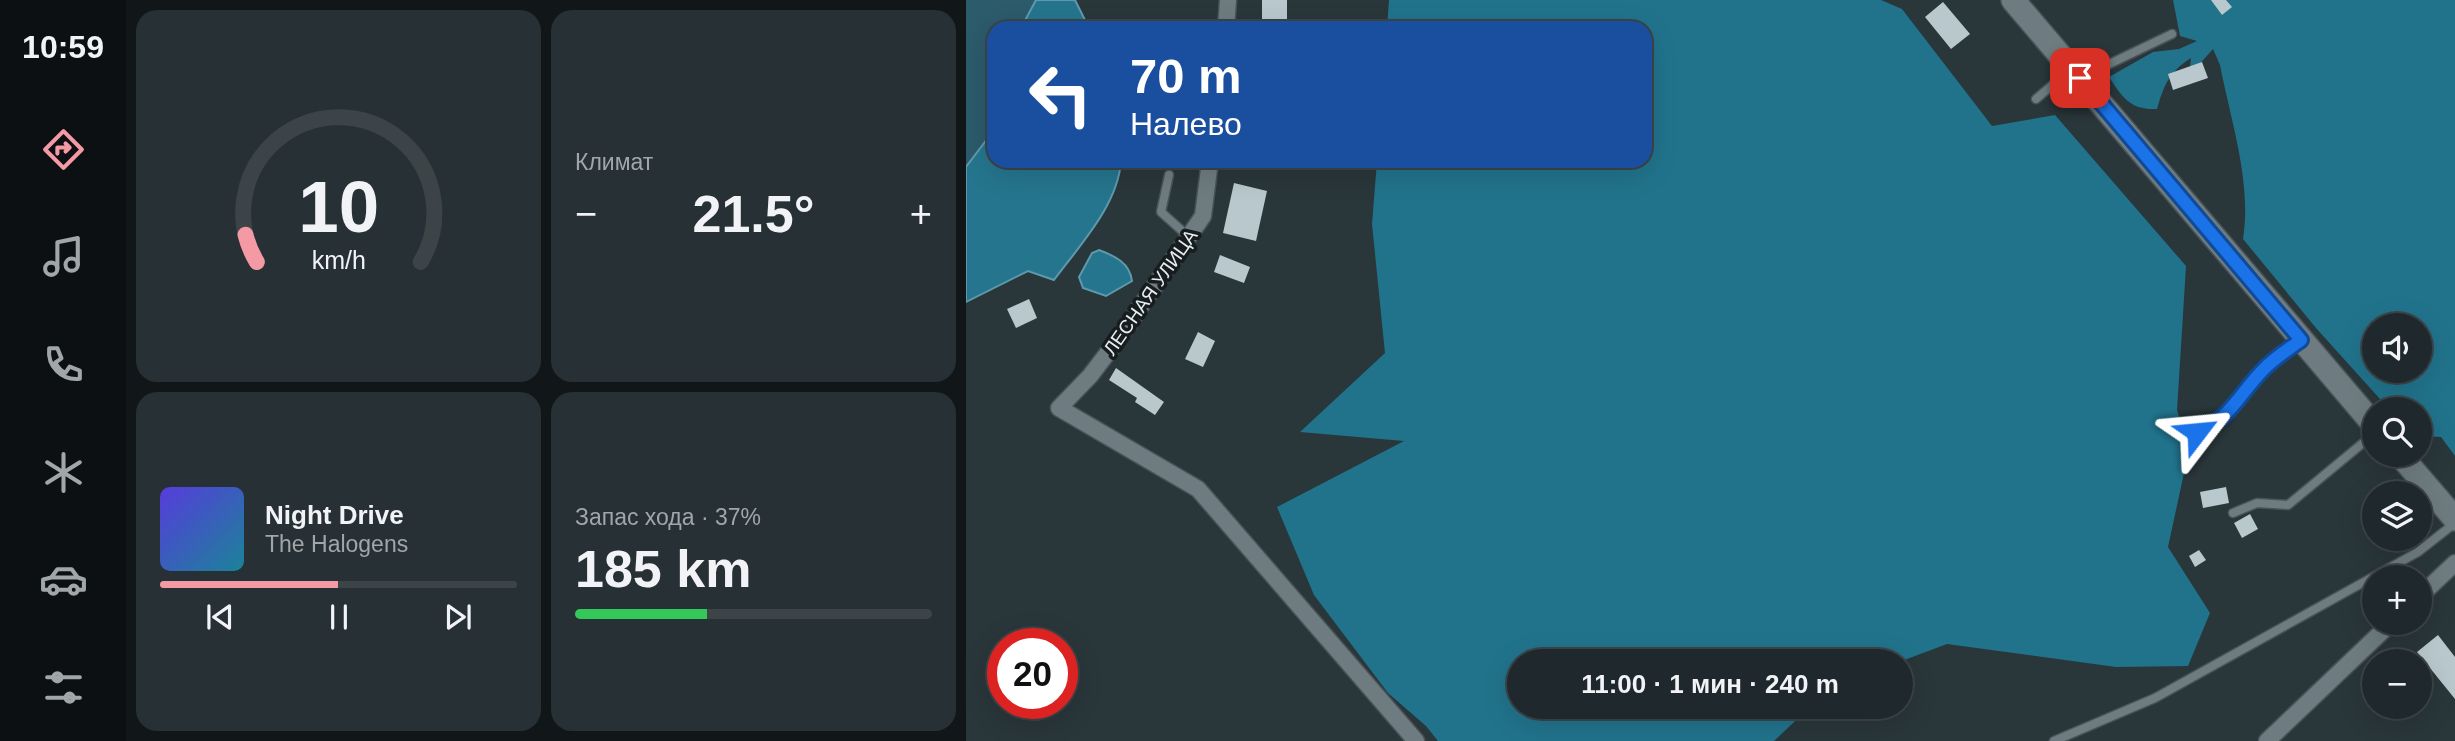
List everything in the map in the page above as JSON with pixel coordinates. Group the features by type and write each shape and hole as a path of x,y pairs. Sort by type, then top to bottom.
{"street":[{"path":"1226,21 1228,0"},
{"path":"2013,0 2362,411"},
{"name":"ЛЕСНАЯ УЛИЦА","path":"1209,168 1203,216 1090,376 1059,408 1198,489 1416,741"},
{"path":"2410,467 2455,521"},
{"path":"2432,585 2455,563"},
{"path":"2267,741 2379,635"}],"lane":[{"path":"2036,99 2076,74 2172,34"},
{"path":"1169,175 1161,212 1189,237"},
{"path":"2197,432 2214,426 2229,414 2236,398 2265,367 2301,340"},
{"path":"2233,513 2257,503 2288,505 2362,444"},
{"path":"2054,741 2155,698 2418,552 2455,521"}],"shaded area":[{"path":"966,0 1036,0 1037,4 1026,21 987,21 987,139 966,167"},
{"path":"1036,0 1075,0 1086,21 1025,21"},
{"path":"1389,0 1881,0 1902,9 1992,126 2055,115 2186,266 2177,410 2189,450 2168,547 2210,613 2188,666 2116,667 1947,644 1913,657 1913,649 1507,649 1507,719 1797,719 1774,741 1438,741 1426,726 1388,693 1314,595 1277,507 1404,441 1300,432 1385,353 1372,224 1376,168 1652,168 1652,21 1388,21"},
{"path":"2173,0 2455,0 2455,456 2441,437 2432,437 2432,397 2378,397 2366,383 2432,383 2432,313 2362,313 2362,379 2243,239 2243,174 2220,65 2213,49 2189,76 2191,58 2177,68 2165,86 2157,109 2140,107 2128,101 2109,77 2153,52 2179,49 2197,41 2180,36"},
{"path":"987,139 987,168 1120,168 1113,193 1105,209 1054,280 1028,271 966,302 966,167"},
{"path":"1099,250 1125,265 1132,281 1106,296 1083,288 1079,277 1092,253"}],"building":[{"path":"1262,0 1287,0 1287,19 1262,19"},
{"path":"2211,0 2226,0 2232,7 2222,15"},
{"path":"1943,2 1970,34 1951,49 1925,17"},
{"path":"2202,62 2208,78 2173,90 2168,74"},
{"path":"1234,183 1267,191 1256,241 1223,233"},
{"path":"1220,255 1250,267 1244,283 1214,272"},
{"path":"1029,299 1037,318 1016,328 1007,309"},
{"path":"1198,332 1215,341 1203,367 1185,359"},
{"path":"1116,368 1164,402 1155,415 1135,402 1137,398 1109,380"},
{"path":"2226,487 2229,503 2203,508 2200,492"},
{"path":"2250,514 2258,529 2242,538 2234,523"},
{"path":"2199,550 2206,560 2195,567 2189,556"},
{"path":"2438,635 2455,657 2455,699 2432,671 2432,649 2421,649"}],"route":[{"path":"2080,78 2301,340 2265,367 2236,398 2229,414 2214,426 2197,432"}]}
